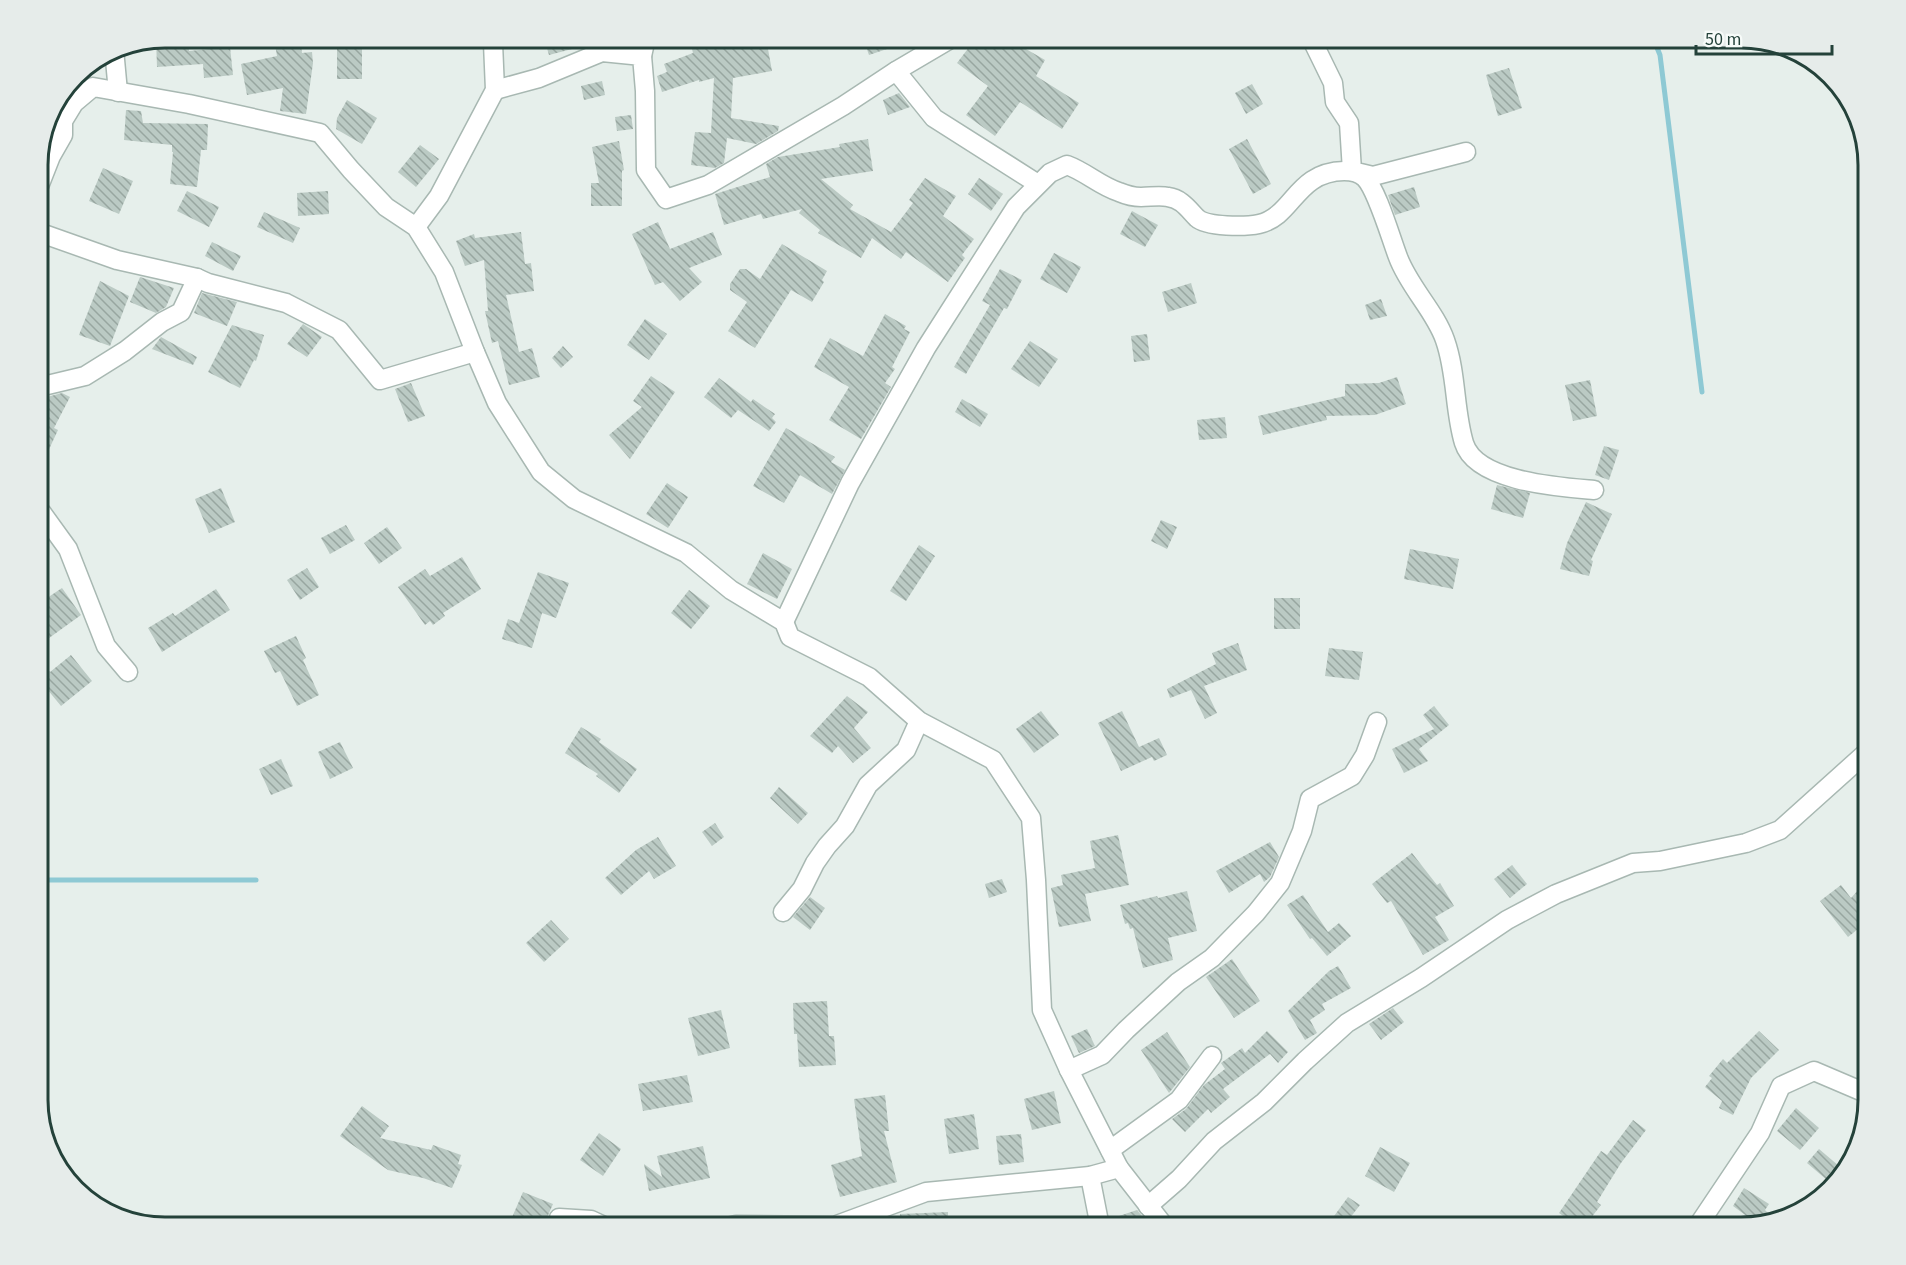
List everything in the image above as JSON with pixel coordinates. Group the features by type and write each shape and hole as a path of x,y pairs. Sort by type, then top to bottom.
{"street":[{"path":"416,227 439,196 495,90 493,48"},
{"path":"644,48 642,56 646,170 666,199 708,185 843,106 936,48"},
{"path":"1316,48 1333,83 1335,102 1349,123 1352,171"},
{"path":"495,90 539,78 602,52 642,56"},
{"path":"115,59 118,92"},
{"path":"896,72 934,117 1038,184"},
{"path":"58,117 93,87 189,104 320,133 386,207 416,227 444,272 474,352 497,403 541,472 574,499 686,553 731,590 784,622 790,637 869,678 919,721 993,760 1031,818 1042,1010 1069,1070 1119,1168 1157,1217"},
{"path":"48,164 63,135 56,122"},
{"path":"784,622 850,483 926,348 1016,207 1050,173 1067,165 1082,171 1100,185 1118,192 1138,197 1168,196 1187,205 1198,219 1227,226 1258,224 1278,215 1295,194 1314,178 1332,171 1352,171 1373,176 1466,152"},
{"path":"1352,171 1365,178 1374,192 1400,263 1445,339 1456,384 1464,443 1469,455 1480,464 1524,482 1594,490"},
{"path":"48,236 117,260 197,278 208,283 286,303 339,330 380,380 474,352"},
{"path":"48,385 85,376 125,351 162,322 181,312 197,278"},
{"path":"48,521 68,549 106,646 128,672"},
{"path":"783,912 801,889 827,846 845,826 868,785 906,750 919,721"},
{"path":"1069,1070 1101,1055 1178,982 1212,958 1256,913 1280,883 1302,831 1310,799 1352,776 1365,755 1377,722"},
{"path":"1148,1206 1179,1179 1214,1141 1264,1102 1347,1023 1421,978 1507,920 1556,894 1633,863 1660,861 1746,843 1780,830 1858,761"},
{"path":"1110,1150 1179,1100 1212,1056"},
{"path":"1704,1217 1760,1133 1781,1086 1814,1071 1858,1089"},
{"path":"858,1217 926,1191 1090,1176 1119,1168"},
{"path":"1090,1176 1098,1217"}],"building":[{"path":"189,48 189,51 230,48 233,75 204,78 203,64 157,67 156,49"},
{"path":"276,48 301,48 302,53 312,52 313,63 306,114 280,111 283,88 247,95 241,64 277,56"},
{"path":"337,48 362,48 362,79 337,79"},
{"path":"547,48 576,48 549,55"},
{"path":"768,48 772,71 733,78 731,118 779,126 778,131 756,144 727,138 724,163 715,168 691,165 695,132 711,133 714,78 699,82 699,80 662,92 657,76 667,72 664,64 693,53 692,49"},
{"path":"867,48 890,48 869,55"},
{"path":"968,48 1024,48 1045,60 1036,76 1079,103 1062,129 1020,102 995,136 966,115 988,86 957,63"},
{"path":"1509,68 1522,108 1498,116 1486,75"},
{"path":"602,81 605,95 584,100 581,86"},
{"path":"1252,84 1263,104 1246,114 1235,93"},
{"path":"899,93 910,107 888,115 883,100"},
{"path":"347,100 377,118 362,144 336,129 337,118"},
{"path":"126,110 141,111 143,123 208,124 207,150 201,150 197,187 170,184 172,145 124,140"},
{"path":"631,115 633,129 617,131 615,117"},
{"path":"868,139 873,171 821,179 853,205 850,209 891,232 913,203 909,200 925,178 956,196 943,216 974,239 962,255 965,258 948,282 906,252 901,259 872,238 861,258 818,233 820,230 799,213 802,209 763,219 761,214 724,225 715,194 770,177 766,164 778,157 840,147 839,144"},
{"path":"1247,139 1271,184 1253,194 1229,149"},
{"path":"619,141 624,170 622,171 622,206 591,206 591,183 599,183 592,147"},
{"path":"420,145 439,159 416,187 398,172"},
{"path":"103,168 133,181 119,214 89,201"},
{"path":"979,178 1003,194 991,211 968,194"},
{"path":"1414,187 1420,207 1395,215 1388,195"},
{"path":"187,191 219,207 209,227 177,211"},
{"path":"328,191 329,214 298,216 297,193"},
{"path":"1132,211 1158,225 1145,247 1120,234"},
{"path":"264,212 300,228 293,243 257,227"},
{"path":"658,222 670,249 713,232 722,255 689,268 702,282 680,301 663,282 655,285 632,234"},
{"path":"521,232 525,264 531,263 534,291 506,295 519,352 532,348 540,377 509,385 498,341 492,343 485,311 488,311 484,260 465,266 456,241 474,234 475,238"},
{"path":"212,242 241,256 233,271 205,256"},
{"path":"782,244 827,271 822,280 824,282 812,302 791,290 755,348 728,331 747,302 730,290 730,284 740,269 746,269 760,279"},
{"path":"1054,253 1081,267 1067,293 1040,279"},
{"path":"1000,269 1022,280 1007,309 1004,308 966,374 954,367 990,305 982,301"},
{"path":"140,277 174,288 166,307 156,313 130,302"},
{"path":"100,281 129,296 110,346 79,335"},
{"path":"1191,283 1197,303 1168,312 1162,292"},
{"path":"202,293 237,302 227,326 194,313"},
{"path":"1381,299 1387,316 1370,320 1365,305"},
{"path":"885,314 906,326 904,329 910,332 892,367 895,369 885,383 891,387 861,439 829,420 849,387 814,367 830,338 863,356"},
{"path":"645,319 667,334 649,360 627,345"},
{"path":"303,324 322,337 307,357 287,344"},
{"path":"232,325 264,335 256,361 254,360 240,388 208,372"},
{"path":"1147,334 1150,360 1134,362 1131,336"},
{"path":"161,337 197,357 193,365 152,349"},
{"path":"1030,341 1058,359 1039,387 1011,369"},
{"path":"563,346 573,357 561,368 552,358"},
{"path":"651,376 675,392 630,459 609,435 642,407 633,401"},
{"path":"1397,377 1406,404 1375,415 1326,416 1327,420 1263,435 1258,416 1345,396 1345,384 1379,383"},
{"path":"719,378 751,402 753,399 775,414 772,418 776,422 769,431 738,410 731,418 704,397"},
{"path":"1590,380 1597,416 1573,421 1565,385"},
{"path":"411,383 425,416 408,422 395,389"},
{"path":"62,393 70,397 54,428 58,430 48,452 48,397"},
{"path":"962,399 988,414 980,427 955,412"},
{"path":"1225,417 1227,438 1199,440 1197,420"},
{"path":"786,428 835,457 831,462 845,470 832,494 800,475 784,503 753,486"},
{"path":"1604,446 1619,450 1609,480 1595,475"},
{"path":"667,483 688,497 668,528 646,514"},
{"path":"1497,485 1530,493 1523,518 1491,509"},
{"path":"221,488 235,522 209,533 195,499"},
{"path":"1586,502 1612,514 1591,560 1593,561 1589,576 1560,569 1567,543"},
{"path":"1161,520 1177,527 1167,549 1151,541"},
{"path":"346,525 355,540 330,554 321,538"},
{"path":"387,527 402,548 379,564 364,543"},
{"path":"919,545 935,556 906,601 890,591"},
{"path":"1410,549 1459,559 1453,589 1404,579"},
{"path":"763,553 792,569 777,599 747,584"},
{"path":"462,557 481,589 443,613 445,616 433,625 430,621 425,625 398,587 425,569 430,576"},
{"path":"307,568 319,587 300,600 287,580"},
{"path":"538,572 569,583 556,618 542,613 532,648 502,639 508,619 519,623"},
{"path":"62,588 81,615 48,639 48,597"},
{"path":"216,589 230,610 162,652 148,628 173,613 175,616"},
{"path":"689,590 710,606 691,629 671,613"},
{"path":"1274,598 1300,598 1300,629 1274,629"},
{"path":"296,636 306,658 303,660 319,695 297,706 280,671 275,673 264,651"},
{"path":"1238,643 1247,670 1204,686 1217,713 1205,719 1191,690 1170,698 1167,689 1216,664 1212,653"},
{"path":"1329,648 1363,652 1359,680 1325,676"},
{"path":"71,655 92,681 61,706 48,690 48,670 50,672"},
{"path":"847,696 868,712 854,728 871,748 853,763 838,746 832,753 810,736"},
{"path":"1434,706 1449,725 1419,749 1428,761 1404,773 1392,749 1434,729 1423,715"},
{"path":"1041,711 1059,735 1034,753 1016,729"},
{"path":"1122,711 1139,747 1159,738 1167,755 1154,761 1152,757 1121,771 1098,723"},
{"path":"581,727 601,739 599,742 637,769 619,793 596,776 598,774 565,753"},
{"path":"340,742 353,768 330,779 318,752"},
{"path":"281,759 293,786 271,795 259,769"},
{"path":"779,787 808,813 798,824 770,798"},
{"path":"715,823 724,837 712,846 702,832"},
{"path":"1118,835 1129,885 1085,894 1091,921 1059,927 1051,888 1063,885 1061,875 1095,868 1090,841"},
{"path":"658,837 676,866 654,879 649,871 621,895 605,878 636,850"},
{"path":"1270,842 1279,857 1270,877 1264,882 1260,874 1229,893 1216,871"},
{"path":"1412,853 1437,885 1440,883 1454,906 1435,917 1449,940 1423,955 1391,901 1387,903 1372,884"},
{"path":"1512,865 1527,884 1510,898 1494,879"},
{"path":"1002,879 1007,892 989,898 985,884"},
{"path":"1841,885 1851,898 1858,890 1858,929 1848,937 1820,901"},
{"path":"1187,891 1197,931 1168,938 1173,960 1143,968 1133,928 1130,929 1128,923 1125,924 1120,905"},
{"path":"1303,895 1328,932 1339,923 1351,936 1327,956 1312,938 1310,939 1287,905"},
{"path":"810,897 825,908 810,930 793,917"},
{"path":"551,920 569,939 544,962 526,943"},
{"path":"1232,959 1260,1001 1234,1018 1206,977"},
{"path":"1338,966 1351,988 1322,1004 1325,1010 1310,1020 1317,1033 1305,1040 1288,1011 1329,971"},
{"path":"827,1001 829,1036 834,1036 836,1065 799,1067 797,1034 794,1034 793,1003"},
{"path":"1393,1008 1404,1022 1381,1040 1369,1024"},
{"path":"721,1010 730,1048 698,1056 688,1018"},
{"path":"1087,1029 1095,1046 1079,1053 1071,1036"},
{"path":"1267,1031 1288,1052 1278,1063 1270,1054 1223,1089 1230,1097 1211,1113 1208,1109 1185,1132 1172,1119 1186,1109 1204,1085 1225,1069 1221,1063 1242,1048 1245,1053"},
{"path":"1759,1031 1779,1050 1751,1078 1733,1115 1719,1108 1722,1101 1705,1087 1712,1078 1709,1076 1723,1059 1727,1063"},
{"path":"1167,1032 1190,1067 1169,1093 1141,1050"},
{"path":"687,1075 693,1102 643,1111 638,1084"},
{"path":"1054,1091 1061,1123 1032,1130 1024,1099"},
{"path":"885,1095 889,1131 884,1131 897,1182 840,1197 831,1165 862,1156 854,1099"},
{"path":"362,1106 389,1126 380,1138 431,1150 433,1145 461,1155 458,1164 462,1165 452,1188 388,1170 340,1136"},
{"path":"1796,1108 1819,1128 1800,1150 1777,1131"},
{"path":"974,1114 979,1149 949,1154 944,1119"},
{"path":"1633,1120 1646,1130 1621,1163 1597,1202 1601,1205 1592,1217 1565,1217 1559,1213 1601,1151 1607,1155"},
{"path":"599,1133 621,1149 603,1176 580,1160"},
{"path":"1021,1134 1024,1162 999,1165 996,1136"},
{"path":"703,1146 710,1178 649,1191 644,1164 662,1177 657,1156"},
{"path":"1380,1147 1410,1163 1394,1192 1365,1176"},
{"path":"1819,1149 1838,1165 1827,1180 1807,1163"},
{"path":"1744,1188 1769,1204 1765,1210 1768,1214 1747,1217 1733,1206"},
{"path":"523,1192 553,1204 547,1217 512,1217"},
{"path":"1348,1197 1360,1205 1351,1217 1333,1217"},
{"path":"1137,1210 1143,1217 1116,1217"},
{"path":"948,1212 948,1217 900,1217 900,1214"}],"waterway":[{"path":"1657,48 1660,55 1702,392"},
{"path":"48,880 256,880"}]}
